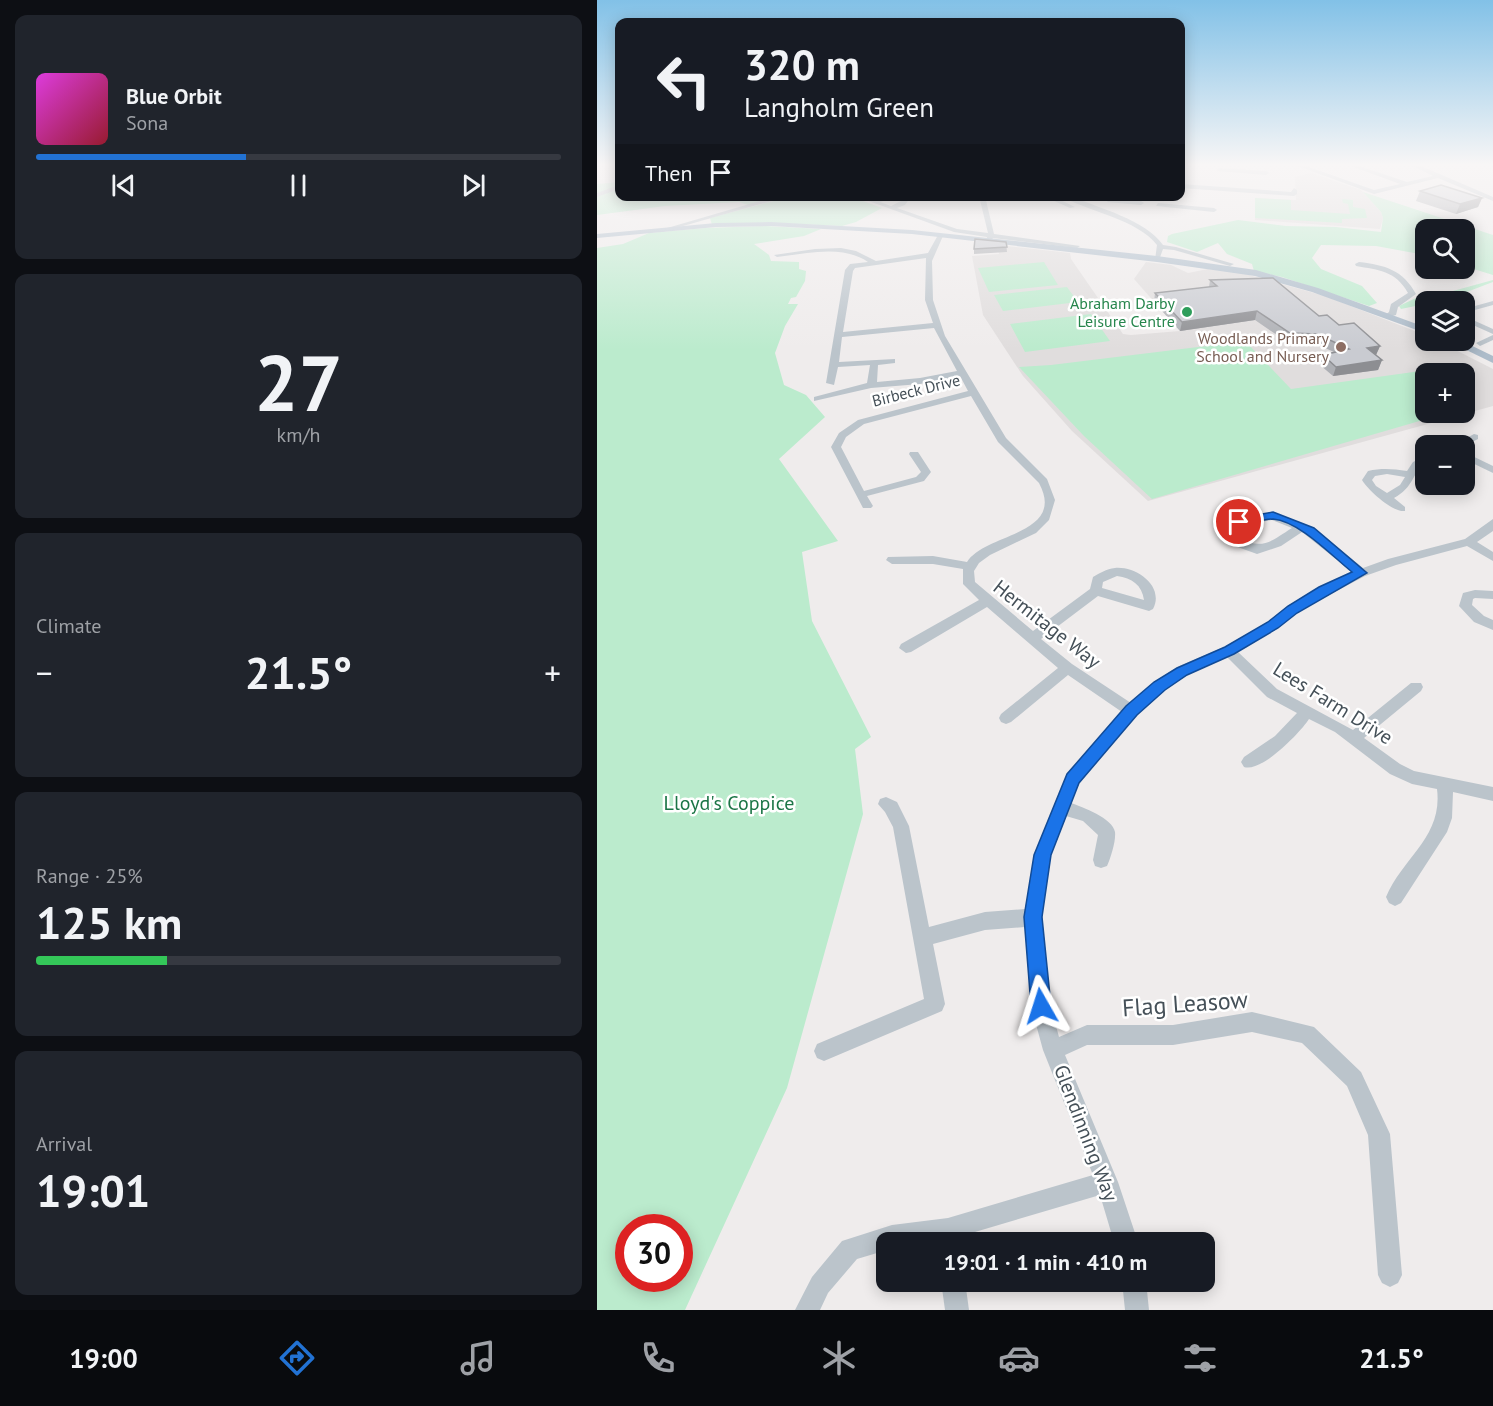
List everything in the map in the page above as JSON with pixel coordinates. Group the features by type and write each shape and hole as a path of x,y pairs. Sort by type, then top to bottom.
{"main road":[{"path":"597,236 695,227"},
{"path":"815,227 990,238 1256,273 1415,326"},
{"path":"1474,351 1493,360"}],"street":[{"path":"660,231 674,227"},
{"path":"942,227 990,238 1077,246"},
{"path":"988,227 990,238"},
{"path":"1138,227 1154,237 1160,247 1157,259"},
{"path":"831,383 849,270 853,266 931,255 940,236"},
{"path":"1160,247 1174,248 1230,264"},
{"path":"777,255 840,250 863,255 875,263"},
{"name":"Hermitage Way","path":"931,255 928,261 929,300 936,325 961,373 1002,440 1045,484 1050,500 1047,514 1037,526 1024,536 980,555 969,566 966,573 969,584 1067,668 1132,711"},
{"path":"1359,264 1386,268 1400,274 1412,294 1394,306 1393,313 1388,316"},
{"path":"1475,308 1493,303"},
{"path":"1475,324 1493,334 1480,342"},
{"path":"838,335 936,325"},
{"path":"835,365 892,361"},
{"path":"871,385 875,362"},
{"path":"817,399 871,385 920,381 961,373"},
{"name":"Birbeck Drive","path":"867,506 837,447 842,435 861,422 973,392"},
{"path":"860,495 920,479 926,472 914,454"},
{"path":"1475,461 1493,470"},
{"path":"1387,498 1405,487 1415,468"},
{"path":"1401,509 1372,488 1367,480 1372,473 1387,471 1410,475"},
{"path":"1302,527 1277,543 1257,550 1236,542 1232,531 1239,522 1273,516 1302,527 1361,573"},
{"name":"Glendinning Way","path":"1123,1232 1107,1182 1053,1050 1041,1006 1033,917 1043,855 1073,779 1132,711 1159,686 1182,671 1229,651 1323,591 1361,573 1469,542 1487,531 1493,523"},
{"path":"1469,542 1493,557"},
{"path":"892,560 933,560 969,566"},
{"path":"1033,638 1097,591"},
{"path":"1493,595 1467,596 1465,606 1479,619 1493,625"},
{"path":"906,648 987,601"},
{"name":"Lees Farm Drive","path":"1229,651 1272,693 1355,737 1395,769 1412,777 1493,794"},
{"path":"1006,718 1067,668"},
{"path":"1355,737 1416,687"},
{"path":"1249,762 1288,737 1297,728 1305,712"},
{"path":"1395,897 1439,835 1446,819 1447,801 1444,784"},
{"path":"824,1051 935,1004 901,826 891,807 886,804"},
{"path":"1061,807 1088,816 1107,832 1101,861"},
{"path":"922,938 985,921 1033,917"},
{"name":"Flag Leasow","path":"1053,1050 1087,1035 1173,1035 1252,1022 1307,1034 1354,1079 1379,1134 1389,1275"},
{"path":"960,1232 1107,1182"},
{"path":"807,1310 820,1285 850,1249 876,1242"},
{"path":"955,1292 957,1310"},
{"path":"1135,1292 1137,1310"}],"shaded area":[{"path":"1354,227 1381,227 1380,229"},
{"path":"997,245 1070,253 1071,259 1123,334 1131,335 1180,331 1134,279 1146,262 1171,265 1188,273 1208,269 1242,273 1325,296 1415,331 1415,351 1458,351 1493,369 1493,406 1475,411 1475,363 1415,363 1415,423 1431,423 1148,501 1072,431 1023,376 983,315 972,256 999,254"}],"green space":[{"path":"1204,227 1337,227 1381,232 1382,227 1415,227 1415,253 1376,246 1321,245 1312,258 1321,269 1362,286 1377,303 1369,306 1282,277 1254,271 1252,264 1227,254 1218,243 1197,252 1167,242 1168,236 1172,234"},
{"name":"Lloyd's Coppice","path":"705,228 821,229 804,236 754,244 769,255 771,261 799,262 799,269 806,271 805,281 796,297 791,298 788,304 798,304 785,326 775,353 784,385 806,395 825,417 779,459 838,541 802,552 812,621 871,737 855,749 863,814 787,1088 685,1310 597,1310 597,248 623,244 649,233"},
{"path":"1475,229 1493,235 1493,275 1475,269"},
{"path":"1044,262 1058,285 989,292 978,268"},
{"path":"1493,280 1470,291 1453,291"},
{"path":"1067,287 1078,302 1003,311 994,295"},
{"path":"1415,298 1415,306 1401,309 1399,306"},
{"path":"1091,314 1110,341 1025,352 1010,324"},
{"path":"1239,342 1248,344 1291,389 1415,372 1415,422 1152,499 1084,436 1019,367"}],"building":[{"path":"975,239 1006,242 1007,247 974,249"},
{"path":"1273,278 1319,316 1327,315 1339,325 1354,323 1380,346 1367,348 1382,360 1336,367 1323,355 1349,349 1317,334 1290,333 1257,311 1182,322 1155,293 1217,286 1210,280"}],"place":[{"name":"Abraham Darby Leisure Centre","path":"1187,312"},
{"name":"Woodlands Primary School and Nursery","path":"1341,347"}],"route":[{"path":"1041,1006 1033,917 1043,855 1073,779 1132,711 1159,686 1182,671 1229,651 1273,625 1292,609 1361,573 1310,531 1292,522 1273,516 1239,522"}]}
